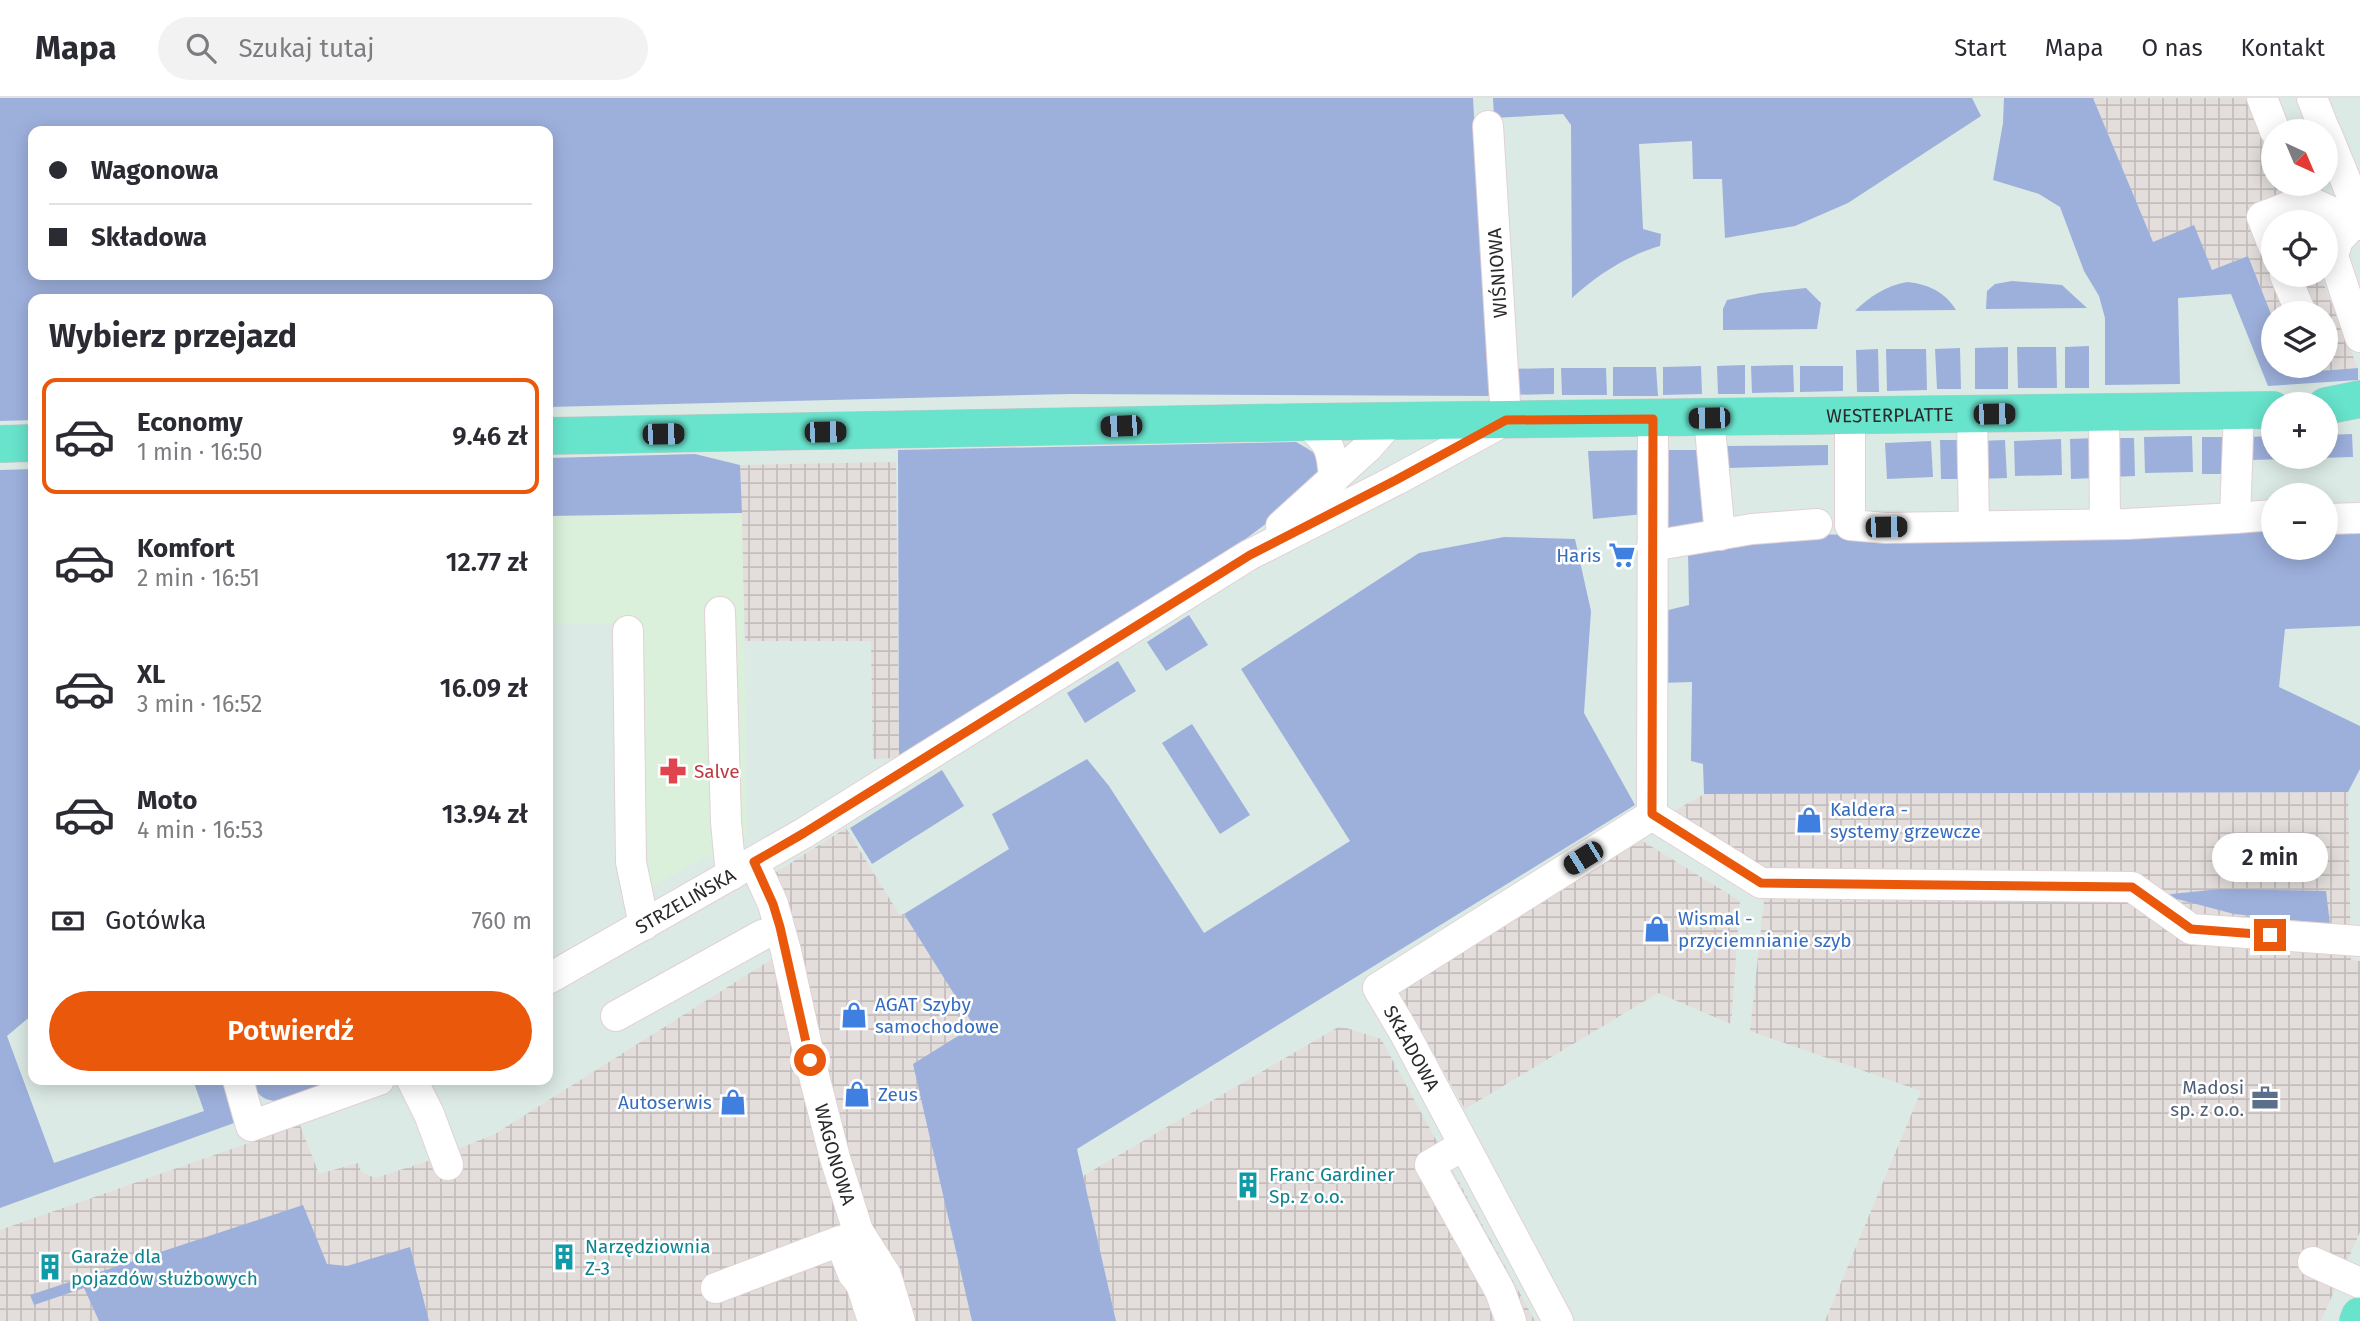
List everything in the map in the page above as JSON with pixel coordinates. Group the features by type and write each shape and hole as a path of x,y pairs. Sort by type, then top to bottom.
{"main road":[{"path":"2338,404 2360,400"},
{"name":"WESTERPLATTE","path":"553,436 1306,422 2256,410"},
{"path":"2338,414 2360,417"},
{"path":"0,444 28,443"}],"street":[{"path":"2262,98 2270,119"},
{"path":"2312,98 2321,119"},
{"name":"WIŚNIOWA","path":"1488,127 1506,420"},
{"path":"2338,162 2352,196 2357,223"},
{"path":"2273,210 2294,196"},
{"path":"2307,196 2357,223"},
{"path":"2357,223 2338,240 2333,256 2360,337"},
{"path":"2235,517 2256,410"},
{"path":"2104,412 2105,524"},
{"path":"1972,414 1974,526"},
{"path":"1850,416 1850,525 1886,527 2105,524 2261,515"},
{"path":"1709,418 1720,535"},
{"path":"1653,419 1652,814 1761,883 2132,887 2191,929 2349,938 2360,941"},
{"name":"STRZELIŃSKA","path":"553,976 804,833 1250,555 1506,420"},
{"path":"1306,422 1325,438 1332,456 1334,479"},
{"path":"1390,422 1396,480"},
{"name":"STRZELIŃSKA","path":"1250,555 1367,448 1390,422"},
{"path":"2338,519 2360,518"},
{"path":"1652,546 1765,527 1817,524"},
{"name":"WAGONOWA","path":"720,612 726,822 743,869 773,904 835,1158 858,1231 886,1275 900,1321"},
{"path":"628,631 631,862 644,925"},
{"name":"SKŁADOWA","path":"1558,1321 1378,988 1652,814"},
{"path":"616,1016 762,935"},
{"path":"239,1085 251,1126 365,1085"},
{"path":"414,1085 429,1114 448,1165"},
{"path":"1464,1145 1430,1165 1500,1291 1511,1321"},
{"path":"716,1288 839,1241 853,1274 861,1284 873,1321"},
{"path":"2313,1262 2360,1283"}],"shaded area":[{"path":"0,98 1473,98 1490,396 1071,394 553,407 553,294 28,294 28,420 0,421"},
{"path":"1493,98 1972,98 1981,116 1848,203 1795,226 1725,238 1722,179 1693,179 1692,141 1639,144 1643,229 1661,234 1660,246 1613,267 1572,298 1571,125 1563,114 1494,118"},
{"path":"2004,98 2093,98 2153,242 2194,225 2212,270 2248,256 2266,301 2261,301 2261,369 2231,294 2178,298 2180,384 2105,385 2105,318 2099,296 2084,271 2060,207 2039,194 1993,180 2003,123"},
{"path":"2093,98 2247,98 2261,132 2261,196 2287,196 2293,210 2261,210 2261,287 2325,287 2331,301 2266,301 2248,256 2212,270 2153,243"},
{"path":"2012,281 2062,285 2087,308 1986,309 1987,291 1995,284"},
{"path":"1907,282 1935,290 1947,298 1956,310 1855,311 1879,292"},
{"path":"1806,288 1821,303 1817,329 1723,330 1723,309 1727,300"},
{"path":"2338,319 2358,368 2338,370"},
{"path":"2089,346 2089,388 2065,388 2065,347"},
{"path":"2008,347 2008,389 1975,389 1975,348"},
{"path":"2017,347 2056,347 2057,388 2018,388"},
{"path":"1960,348 1961,389 1937,389 1935,349"},
{"path":"1878,349 1879,392 1857,392 1856,350"},
{"path":"1886,349 1926,349 1927,390 1887,391"},
{"path":"1745,365 1745,394 1718,394 1717,366"},
{"path":"1793,365 1794,392 1752,393 1751,366"},
{"path":"1701,366 1702,394 1663,395 1663,367"},
{"path":"1800,366 1843,366 1843,391 1800,392"},
{"path":"1613,367 1656,367 1658,396 1613,396"},
{"path":"1554,368 1554,394 1508,395 1507,369"},
{"path":"1561,368 1606,368 1607,395 1562,395"},
{"path":"2358,368 2358,380 2268,386 2265,378 2338,378 2338,370"},
{"path":"2352,434 2353,457 2338,457 2338,435"},
{"path":"2192,436 2193,472 2145,473 2144,437"},
{"path":"2261,436 2261,460 2250,460 2249,437"},
{"path":"2202,437 2228,437 2227,474 2202,474"},
{"path":"2095,438 2096,478 2071,479 2070,439"},
{"path":"2110,438 2134,438 2135,476 2110,477"},
{"path":"2061,439 2062,475 2015,476 2014,441"},
{"path":"1940,440 1967,440 1967,479 1941,479"},
{"path":"2005,440 2007,478 1980,479 1978,441"},
{"path":"1931,441 1933,477 1887,479 1885,443"},
{"path":"1296,442 1317,458 1319,475 1279,514 1228,552 899,758 898,450"},
{"path":"1828,445 1828,465 1727,468 1725,446"},
{"path":"1644,450 1644,514 1593,519 1588,451"},
{"path":"1662,450 1703,450 1708,524 1661,531"},
{"path":"695,454 740,465 742,513 553,516 553,458"},
{"path":"896,462 899,758 873,759 871,641 745,641 740,465"},
{"path":"28,469 28,1018 7,1036 54,1163 204,1111 195,1085 223,1085 234,1123 0,1208 0,470"},
{"path":"742,513 747,834 733,846 704,858 621,903 612,624 553,624 553,516"},
{"path":"2261,524 2261,560 2338,560 2338,526 2360,527 2360,626 2285,629 2279,687 2360,726 2360,769 2348,792 1704,794 1703,764 1691,761 1692,682 1660,683 1660,612 1689,605 1688,551 1811,534 1895,536"},
{"path":"1504,537 1575,539 1591,611 1584,713 1635,805 1077,1149 1116,1321 972,1321 913,1064 974,1026 904,914 1009,849 992,814 1087,759 1109,786 1204,933 1350,841 1241,669 1419,553"},
{"path":"1189,615 1208,645 1166,671 1147,642"},
{"path":"1118,661 1136,691 1085,723 1067,693"},
{"path":"1192,724 1250,815 1220,834 1162,743"},
{"path":"942,770 964,806 872,864 850,828"},
{"path":"2348,792 2351,960 2360,961 2360,1232 2321,1321 1825,1321 1921,1091 1750,1031 1767,873 1671,813 1704,794"},
{"path":"846,828 899,914 905,914 974,1027 914,1064 972,1321 0,1321 0,1230 300,1125 319,1174 358,1163 361,1172 375,1178 428,1161 495,1134 783,952 753,887"},
{"path":"1636,837 1740,901 1731,1024 1658,993 1465,1109 1397,989"},
{"path":"2220,889 2326,891 2330,924 2234,914 2162,895"},
{"name":"Franc Gardiner Sp. z o.o.","path":"1340,1026 1381,1039 1535,1321 1116,1321 1083,1176"},
{"path":"255,1085 330,1085 305,1095 278,1101 266,1099"},
{"path":"303,1205 327,1264 347,1266 410,1247 429,1321 99,1321 84,1288 34,1305 30,1295"}],"place":[{"name":"Haris","path":"1622,555"},
{"name":"Salve","path":"673,771"},
{"name":"Kaldera - systemy grzewcze","path":"1809,820"},
{"name":"Wismal - przyciemnianie szyb","path":"1657,929"},
{"name":"AGAT Szyby samochodowe","path":"854,1015"},
{"name":"Zeus","path":"857,1094"},
{"name":"Madosi sp. z o.o.","path":"2265,1098"},
{"name":"Autoserwis","path":"733,1102"},
{"name":"Franc Gardiner Sp. z o.o.","path":"1248,1185"},
{"name":"Narzędziownia Z-3","path":"564,1257"},
{"name":"Garaże dla pojazdów służbowych","path":"50,1267"}],"route":[{"path":"810,1060 780,927 754,862 1250,555 1506,420 1653,419 1652,814 1761,883 2132,887 2191,929 2270,935"}]}
